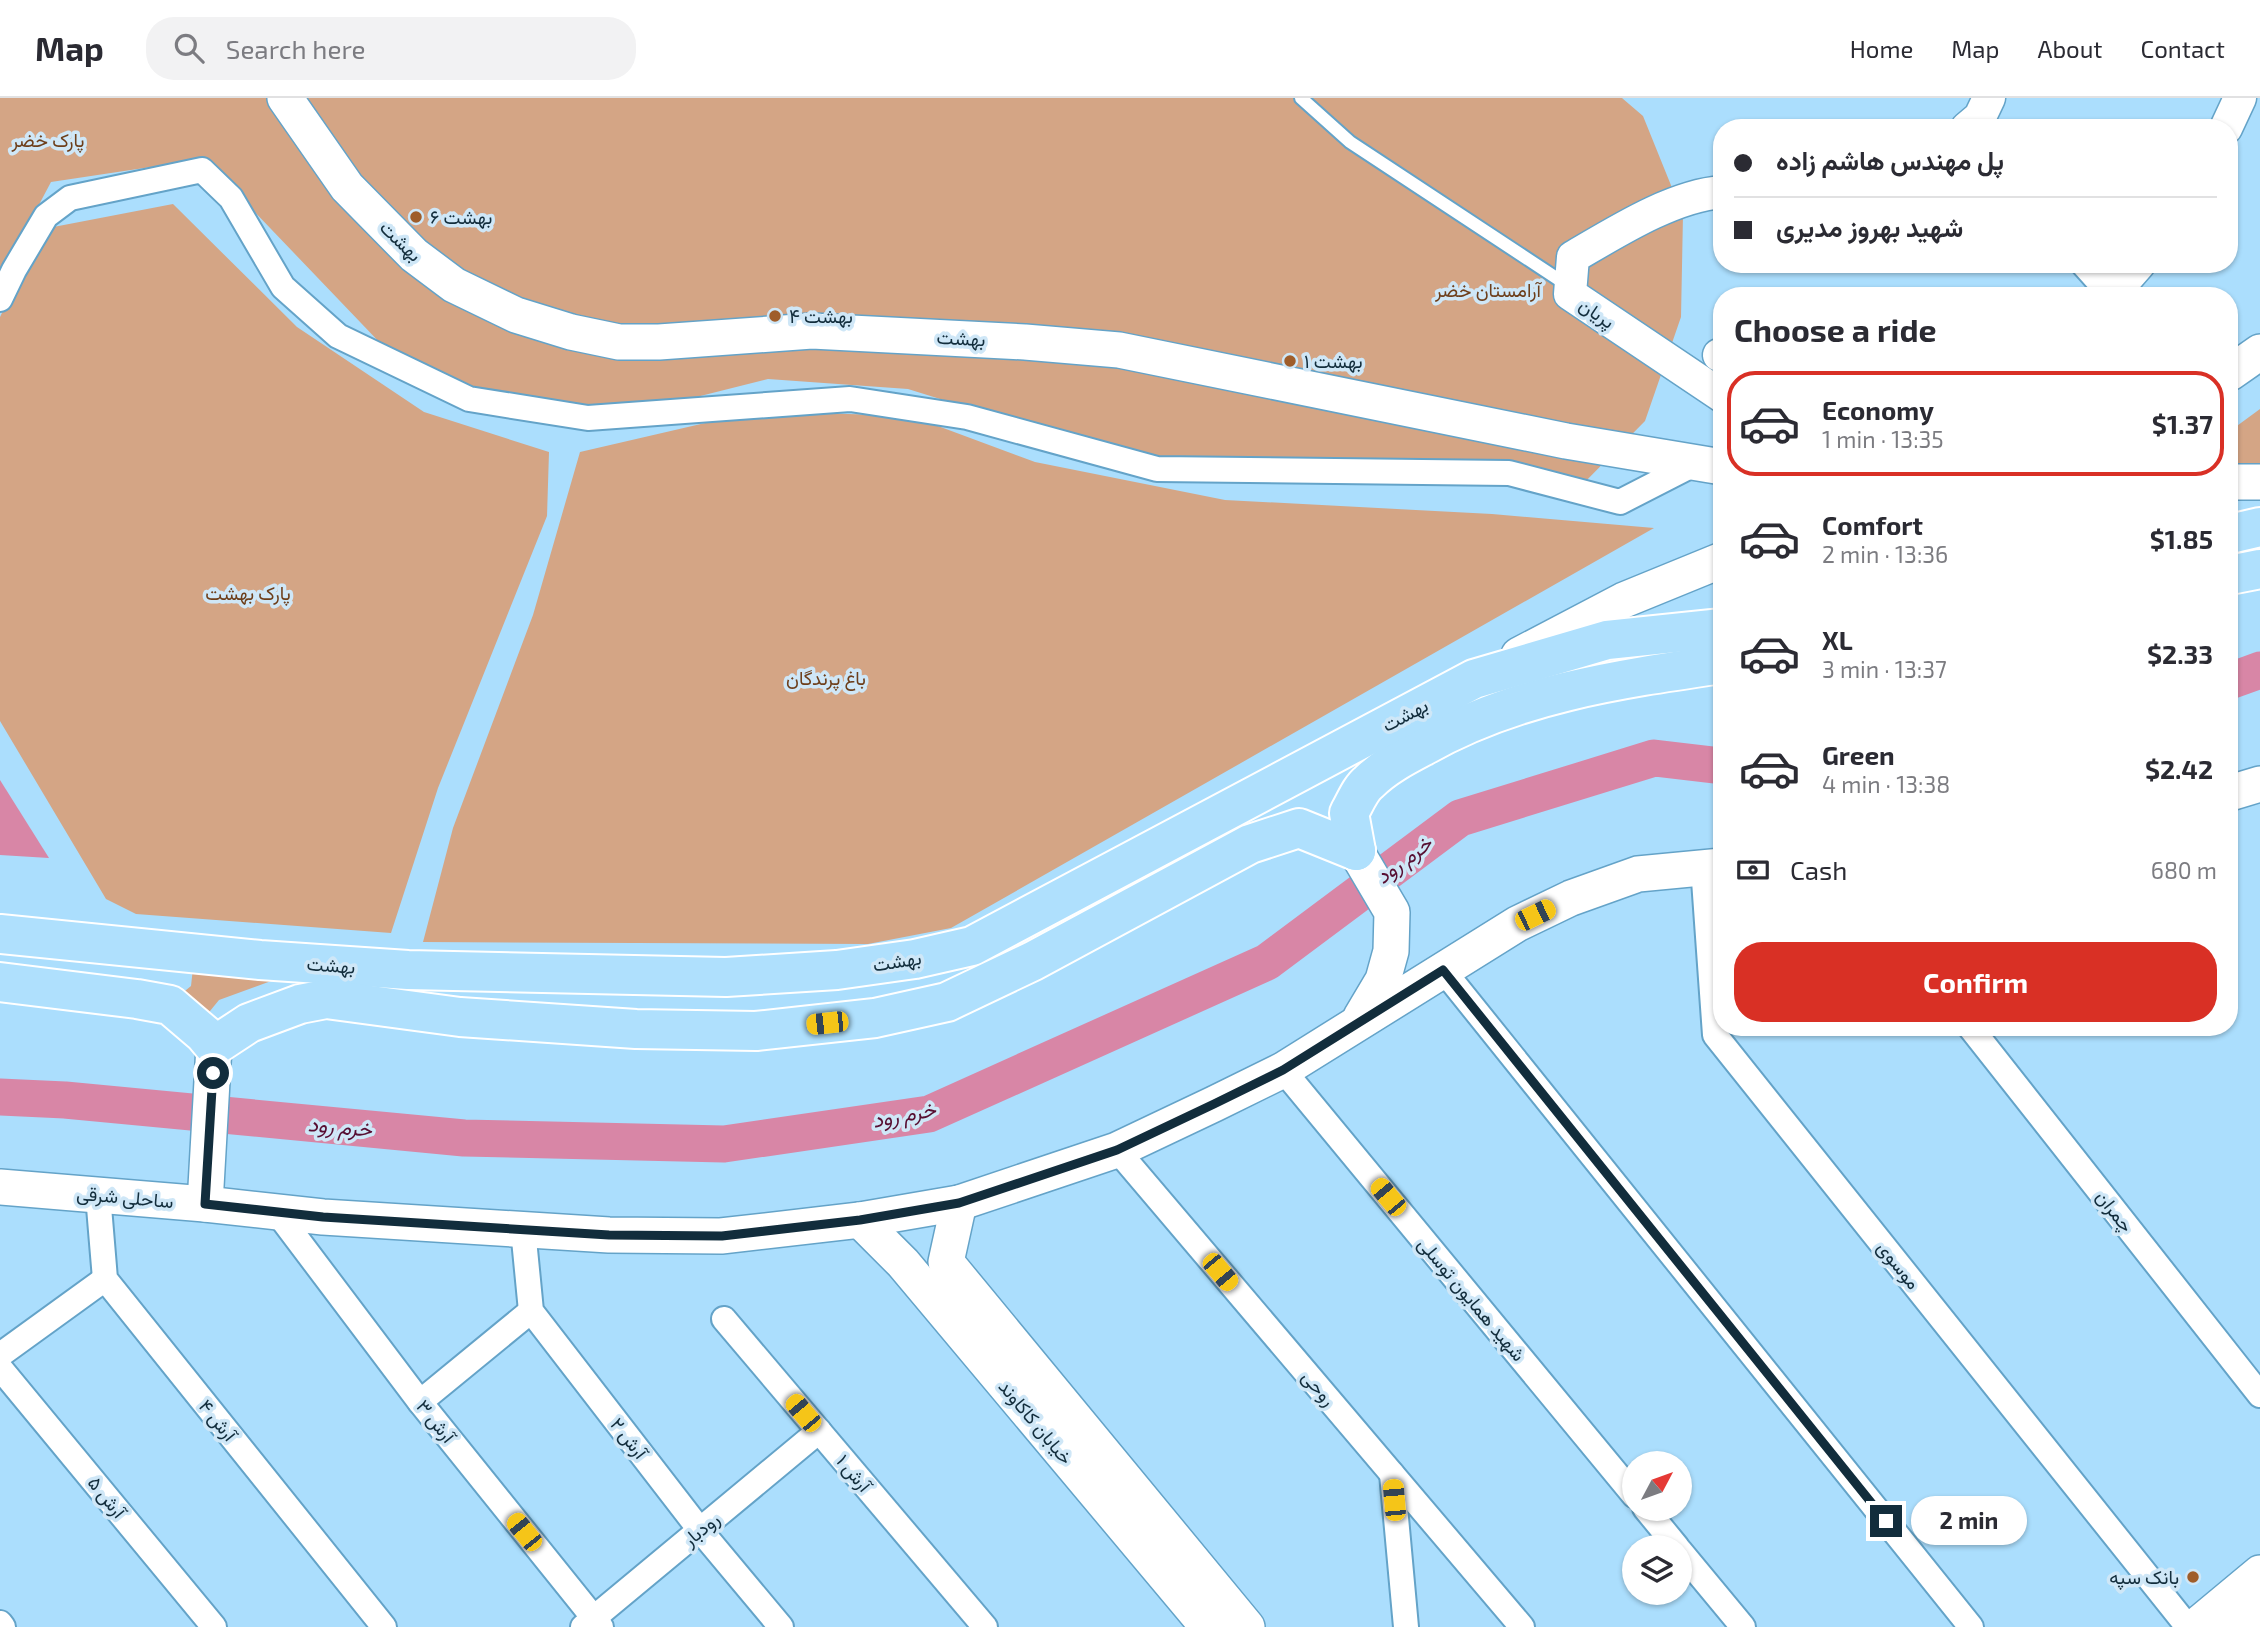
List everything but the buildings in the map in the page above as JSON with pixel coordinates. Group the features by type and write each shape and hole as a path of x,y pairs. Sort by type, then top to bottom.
{"main road":[{"name":"بهشت","path":"285,98 347,187 414,255 454,285 516,315 571,332 619,342 659,342 812,331 1025,342 1119,350 1566,441 1709,465"},
{"path":"2238,367 2260,352"},
{"path":"2238,482 2260,482"},
{"path":"2238,532 2260,527"},
{"path":"1475,679 1624,600 1713,564"},
{"path":"2238,573 2260,569"},
{"name":"بهشت","path":"0,934 260,960 408,970 726,977 837,970 915,959 972,946 1475,679 1607,640 1713,629"},
{"name":"بهشت","path":"1362,861 1349,813 1366,783 1390,765 1450,731 1553,693 1620,678 1713,665"},
{"path":"2238,791 2260,784"},
{"name":"بهشت","path":"214,1046 249,1023 300,1004 326,999 460,1017 551,1025 756,1031 875,1018 947,1002 1033,961 1250,844 1299,828 1362,861"},
{"path":"1359,1020 1383,980 1391,951 1392,912 1362,861"},
{"name":"ساحلی شرقی","path":"0,1187 323,1217 609,1235 722,1236 860,1220 959,1203 1117,1150 1283,1070 1359,1020 1517,924 1571,898 1638,874 1712,866"},
{"path":"972,946 1033,961"},
{"path":"138,999 153,996 162,990 165,982 162,964 147,949"},
{"path":"326,999 408,970"},
{"path":"0,982 170,1005 204,1034 214,1046 205,1204"},
{"path":"917,1281 915,1269 922,1259 931,1255 946,1262 959,1203"},
{"name":"خیابان کاکاوند","path":"860,1220 903,1263 1208,1627"},
{"name":"خیابان کاکاوند","path":"946,1262 1247,1627"},
{"path":"2195,1627 2260,1573"},
{"path":"2237,1627 2260,1608"}],"street":[{"path":"1978,119 1989,98"},
{"path":"2230,119 2240,98"},
{"path":"0,299 46,216 70,198 202,170 231,198 283,286 338,336 469,399 588,418 850,400 967,417 1157,469 1509,473 1620,502 1709,465"},
{"name":"پریان","path":"1713,193 1636,220 1573,257 1570,287 1570,295 1713,390"},
{"path":"2091,273 2100,283 2122,283"},
{"name":"موسوی","path":"1712,866 1713,922"},
{"path":"1443,970 1971,1627"},
{"name":"موسوی","path":"1716,1036 2188,1627"},
{"name":"چمران","path":"1977,1036 2260,1395"},
{"name":"شهید همایون توسلی","path":"1283,1070 1622,1480"},
{"name":"روحی","path":"1117,1150 1522,1627"},
{"path":"0,1355 105,1279 98,1195"},
{"name":"آرش ۳","path":"276,1211 592,1624"},
{"path":"420,1402 531,1311 523,1230"},
{"name":"آرش ۴","path":"105,1279 384,1627"},
{"name":"آرش ۲","path":"531,1311 700,1530 780,1627"},
{"name":"آرش ۱","path":"724,1319 985,1627"},
{"name":"آرش ۵","path":"0,1368 214,1627"},
{"name":"رودبار","path":"592,1624 819,1432"},
{"path":"1392,1474 1406,1627"},
{"path":"1656,1521 1667,1535"},
{"path":"1692,1565 1743,1627"}],"lane":[{"path":"1301,98 1350,142 1570,287"}],"green space":[{"name":"آرامستان خضر","path":"0,98 1622,98 1643,116 1683,215 1681,317 1645,421 1579,488 1126,457 908,389 768,379 585,425 406,370 204,159 51,182 0,278"},
{"name":"پارک بهشت","path":"173,204 297,327 424,412 549,452 547,516 438,788 391,933 136,914 106,899 0,721 0,317 43,229"},
{"path":"2260,409 2260,465 2238,464 2238,425"},
{"name":"باغ پرندگان","path":"757,411 911,416 1035,462 1225,500 1492,514 1654,528 951,928 868,944 423,942 453,828 533,615 580,452"},
{"path":"193,968 282,977 219,1000 201,1022 180,995 191,986"}],"shaded area":[{"path":"0,780 49,858 0,855"}],"waterway":[{"name":"خرم رود","path":"2238,678 2260,670"},
{"name":"خرم رود","path":"0,1097 65,1100 464,1138 724,1144 929,1114 1267,962 1460,818 1654,758 1713,765"}],"place":[{"name":"بهشت ۶","path":"416,217"},
{"name":"بهشت ۴","path":"775,316"},
{"name":"بهشت ۱","path":"1290,361"},
{"name":"بانک سپه","path":"2193,1577"}],"route":[{"path":"213,1073 205,1204 323,1217 609,1235 722,1236 860,1220 959,1203 1117,1150 1283,1070 1359,1020 1443,970 1886,1521"}],"park label":[{"name":"پارک خضر","path":"48,140"}]}
